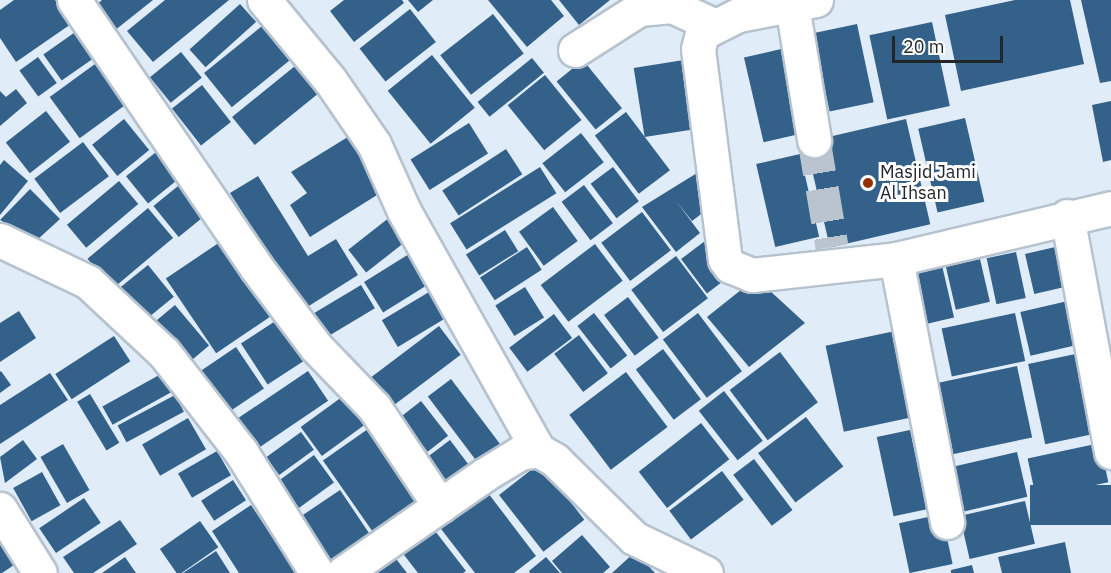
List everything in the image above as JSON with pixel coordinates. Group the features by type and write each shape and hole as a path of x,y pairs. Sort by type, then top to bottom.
{"street":[{"path":"74,0 256,267 316,347 374,407 440,506"},
{"path":"264,0 330,80 374,144 404,211 538,450 555,460 634,538 701,572"},
{"path":"575,50 639,9 672,6 711,24 804,2 814,140"},
{"path":"711,24 698,49 725,259 752,275 833,256 896,258 1067,216 1111,208"},
{"path":"1067,216 1111,452"},
{"path":"0,240 88,282 164,353 241,452 317,573"},
{"path":"896,258 947,522"},
{"path":"343,573 505,461 538,450"},
{"path":"0,509 40,573"}],"building":[{"path":"14,0 55,0 71,24 16,62 0,38 0,10"},
{"path":"102,0 153,0 114,31 94,7"},
{"path":"165,0 229,0 153,62 127,31"},
{"path":"344,0 402,0 404,3 354,42 330,11"},
{"path":"408,0 433,0 418,12"},
{"path":"488,0 551,0 564,16 527,47"},
{"path":"559,0 610,0 579,25"},
{"path":"1015,0 1070,0 1084,64 961,91 945,15"},
{"path":"1081,0 1111,0 1111,81 1100,83"},
{"path":"240,4 256,22 206,67 189,50"},
{"path":"410,9 436,42 385,81 360,48"},
{"path":"493,14 524,53 471,95 440,55"},
{"path":"267,22 295,56 232,107 204,73"},
{"path":"932,22 950,106 887,119 869,35"},
{"path":"857,24 874,102 830,112 813,33"},
{"path":"81,28 99,54 62,81 43,54"},
{"path":"781,49 801,134 764,142 744,58"},
{"path":"181,52 202,78 171,103 150,77"},
{"path":"432,55 475,108 430,144 388,91"},
{"path":"38,57 57,83 38,96 19,71"},
{"path":"532,58 544,73 490,117 478,102"},
{"path":"690,59 701,128 645,137 634,68"},
{"path":"583,60 622,108 596,130 557,81"},
{"path":"95,64 125,105 80,138 50,97"},
{"path":"295,66 318,94 255,145 232,117"},
{"path":"545,75 582,120 544,150 508,105"},
{"path":"202,85 231,122 201,145 172,108"},
{"path":"16,89 27,103 0,126 0,91 6,97"},
{"path":"1111,101 1111,160 1103,162 1092,105"},
{"path":"46,111 70,142 30,173 6,142"},
{"path":"626,112 670,170 639,194 595,135"},
{"path":"965,118 984,202 938,213 918,129"},
{"path":"124,119 149,150 117,176 92,145"},
{"name":"Masjid Jami Al Ihsan","path":"906,119 930,224 830,247 806,142"},
{"path":"469,123 488,154 430,190 410,160"},
{"path":"581,133 604,162 565,192 542,163"},
{"path":"351,135 385,190 310,237 290,205 307,193 291,172"},
{"path":"83,142 109,176 60,213 34,179"},
{"path":"161,148 183,175 148,204 126,176"},
{"path":"506,149 522,174 459,216 442,190"},
{"path":"800,154 819,237 775,247 756,164"},
{"path":"4,160 28,181 0,215 0,165"},
{"path":"540,167 556,193 467,249 450,223"},
{"path":"613,167 639,201 617,218 591,184"},
{"path":"697,173 713,205 692,221 676,201 700,233 676,252 642,207"},
{"path":"258,176 308,256 336,239 358,275 304,309 230,193"},
{"path":"119,181 138,204 86,248 67,225"},
{"path":"183,182 208,213 179,237 153,206"},
{"path":"584,185 613,223 591,240 562,202"},
{"path":"30,189 60,219 37,240 0,220"},
{"path":"553,207 578,241 544,266 519,232"},
{"path":"148,208 173,238 113,289 87,259"},
{"path":"642,212 671,250 630,281 601,243"},
{"path":"390,217 408,240 366,272 348,250"},
{"path":"505,230 518,251 479,276 466,254"},
{"path":"223,240 273,315 216,353 166,279"},
{"path":"705,241 731,275 707,293 681,259"},
{"path":"595,244 623,281 568,322 541,285"},
{"path":"1064,245 1073,285 1034,294 1025,254"},
{"path":"527,247 542,270 495,300 480,277"},
{"path":"1016,252 1026,298 996,304 987,258"},
{"path":"409,254 428,285 383,313 364,282"},
{"path":"676,256 708,298 663,332 631,290"},
{"path":"980,259 990,302 956,310 946,267"},
{"path":"941,261 954,318 923,325 910,268"},
{"path":"148,265 174,297 142,323 116,291"},
{"path":"756,278 805,323 749,367 707,317"},
{"path":"361,285 375,308 328,336 314,313"},
{"path":"525,287 544,318 514,336 495,306"},
{"path":"429,292 445,319 398,347 382,320"},
{"path":"628,297 659,338 635,356 604,315"},
{"path":"1072,300 1082,344 1030,356 1020,312"},
{"path":"175,305 209,346 185,366 150,326"},
{"path":"19,311 36,338 0,362 0,323"},
{"path":"594,313 627,356 611,368 577,326"},
{"path":"698,313 742,371 707,398 663,339"},
{"path":"1015,313 1025,361 952,377 942,329"},
{"path":"554,314 572,338 527,372 509,348"},
{"path":"277,320 304,361 268,385 241,343"},
{"path":"439,326 461,355 393,406 371,377"},
{"path":"895,331 913,417 844,432 826,346"},
{"path":"579,335 608,373 583,392 554,354"},
{"path":"114,336 130,361 72,399 55,374"},
{"path":"236,347 264,388 223,416 195,374"},
{"path":"663,349 701,399 674,420 636,369"},
{"path":"780,352 818,402 768,440 730,390"},
{"path":"1080,353 1097,433 1045,444 1028,364"},
{"path":"1017,366 1032,437 949,455 934,384"},
{"path":"308,371 328,401 258,448 238,419"},
{"path":"0,372 11,385 0,393"},
{"path":"626,372 668,427 611,470 569,415"},
{"path":"50,373 68,400 0,444 0,405"},
{"path":"161,374 171,392 113,425 102,406"},
{"path":"451,379 505,450 481,468 428,396"},
{"path":"724,391 763,441 738,460 699,411"},
{"path":"90,394 119,443 106,451 77,402"},
{"path":"346,394 367,423 322,456 301,427"},
{"path":"175,395 184,412 127,442 118,426"},
{"path":"421,401 448,436 428,452 401,417"},
{"path":"806,417 843,467 795,503 758,453"},
{"path":"188,418 206,449 160,476 142,444"},
{"path":"701,423 729,459 667,508 639,472"},
{"path":"368,429 418,501 373,533 323,461"},
{"path":"910,430 927,509 894,516 877,437"},
{"path":"301,432 314,450 279,475 266,457"},
{"path":"23,440 37,459 5,483 0,457"},
{"path":"450,440 474,472 451,489 427,457"},
{"path":"1100,443 1108,482 1036,498 1028,458"},
{"path":"63,444 90,490 67,503 40,457"},
{"path":"217,451 231,475 192,498 178,474"},
{"path":"1017,452 1027,497 952,514 942,469"},
{"path":"314,455 334,483 289,515 269,488"},
{"path":"754,459 793,510 772,526 733,475"},
{"path":"540,463 584,520 543,552 499,495"},
{"path":"722,471 744,500 691,539 669,511"},
{"path":"42,472 60,505 32,521 13,488"},
{"path":"233,480 246,500 214,521 201,501"},
{"path":"1030,485 1111,485 1111,525 1030,525"},
{"path":"485,489 536,556 514,573 475,573 438,525"},
{"path":"340,490 373,539 326,571 293,522"},
{"path":"84,498 101,523 56,553 39,528"},
{"path":"1025,501 1035,544 970,559 960,516"},
{"path":"251,505 296,573 239,573 212,531"},
{"path":"942,514 953,564 910,573 899,523"},
{"path":"120,520 137,544 93,573 74,573 63,557"},
{"path":"200,521 218,547 182,573 177,573 160,549"},
{"path":"432,527 466,571 463,573 418,573 401,551"},
{"path":"0,530 23,559 2,573 0,573"},
{"path":"582,535 610,567 603,573 562,573 552,561"},
{"path":"1065,542 1071,573 1002,573 998,557"},
{"path":"216,551 230,573 183,573"},
{"path":"635,552 655,573 612,573"},
{"path":"393,555 407,573 371,573"},
{"path":"125,557 136,573 102,573"},
{"path":"546,557 560,573 530,573 529,571"},
{"path":"972,565 974,573 951,573 951,570"}],"tunnel":[{"path":"814,140 832,246"}],"place":[{"name":"Masjid Jami Al Ihsan","path":"868,183"}]}
